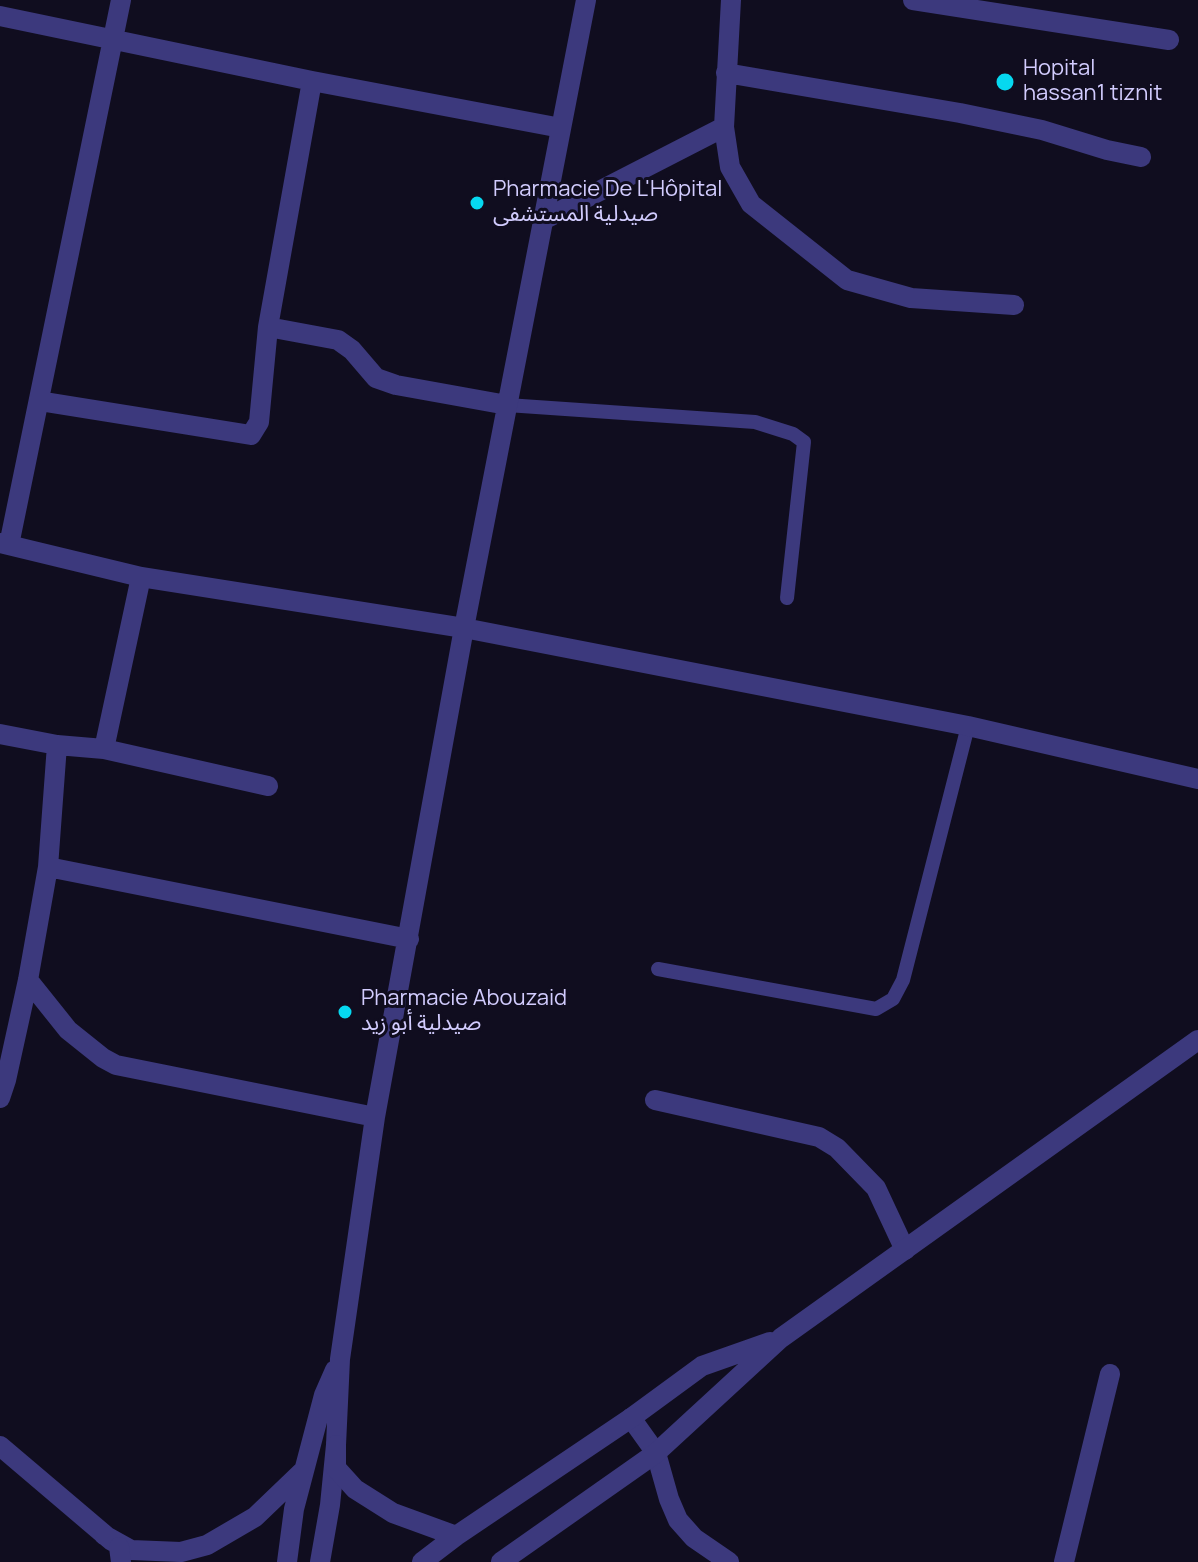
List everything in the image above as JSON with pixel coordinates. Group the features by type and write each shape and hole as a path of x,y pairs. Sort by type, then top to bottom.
{"street":[{"path":"121,0 39,401 4,544 141,577 464,628 968,726 1198,779"},
{"path":"456,1536 393,1513 355,1489 336,1468 340,1359 375,1117 464,628 586,0"},
{"path":"731,0 724,127 730,167 751,204 847,280 911,298 1014,305"},
{"path":"913,0 1169,40"},
{"path":"0,16 312,81 561,128"},
{"path":"726,73 1029,127 1141,157"},
{"path":"39,401 251,435 259,422 268,327 312,81"},
{"path":"543,220 724,127"},
{"path":"268,327 338,340 352,350 376,378 396,385 507,405"},
{"path":"104,749 141,577"},
{"path":"0,734 57,745 104,749 268,786"},
{"path":"0,1098 28,980 48,867 57,745"},
{"path":"48,867 409,939"},
{"path":"28,980 68,1030 116,1065 375,1117"},
{"path":"501,1562 656,1453 781,1338 1198,1040"},
{"path":"655,1100 819,1137 837,1148 876,1188 905,1250"},
{"path":"422,1562 702,1366 781,1338"},
{"path":"287,1562 294,1509 304,1470 324,1395 340,1359"},
{"path":"1064,1562 1110,1374"},
{"path":"631,1418 656,1453 678,1520 694,1538 729,1562"},
{"path":"320,1562 336,1445"},
{"path":"0,1446 115,1548 137,1562"},
{"path":"115,1548 181,1552 207,1545 255,1517 304,1470"}],"lane":[{"path":"507,405 755,422 793,434 804,442 787,598"},
{"path":"658,969 876,1009 893,999 903,980 968,726"}],"place":[{"name":"Hopital hassan1 tiznit","path":"1005,82"},
{"name":"Pharmacie De L'Hôpital صيدلية المستشفى","path":"477,203"},
{"name":"Pharmacie Abouzaid صيدلية أبو زيد","path":"345,1012"}]}
